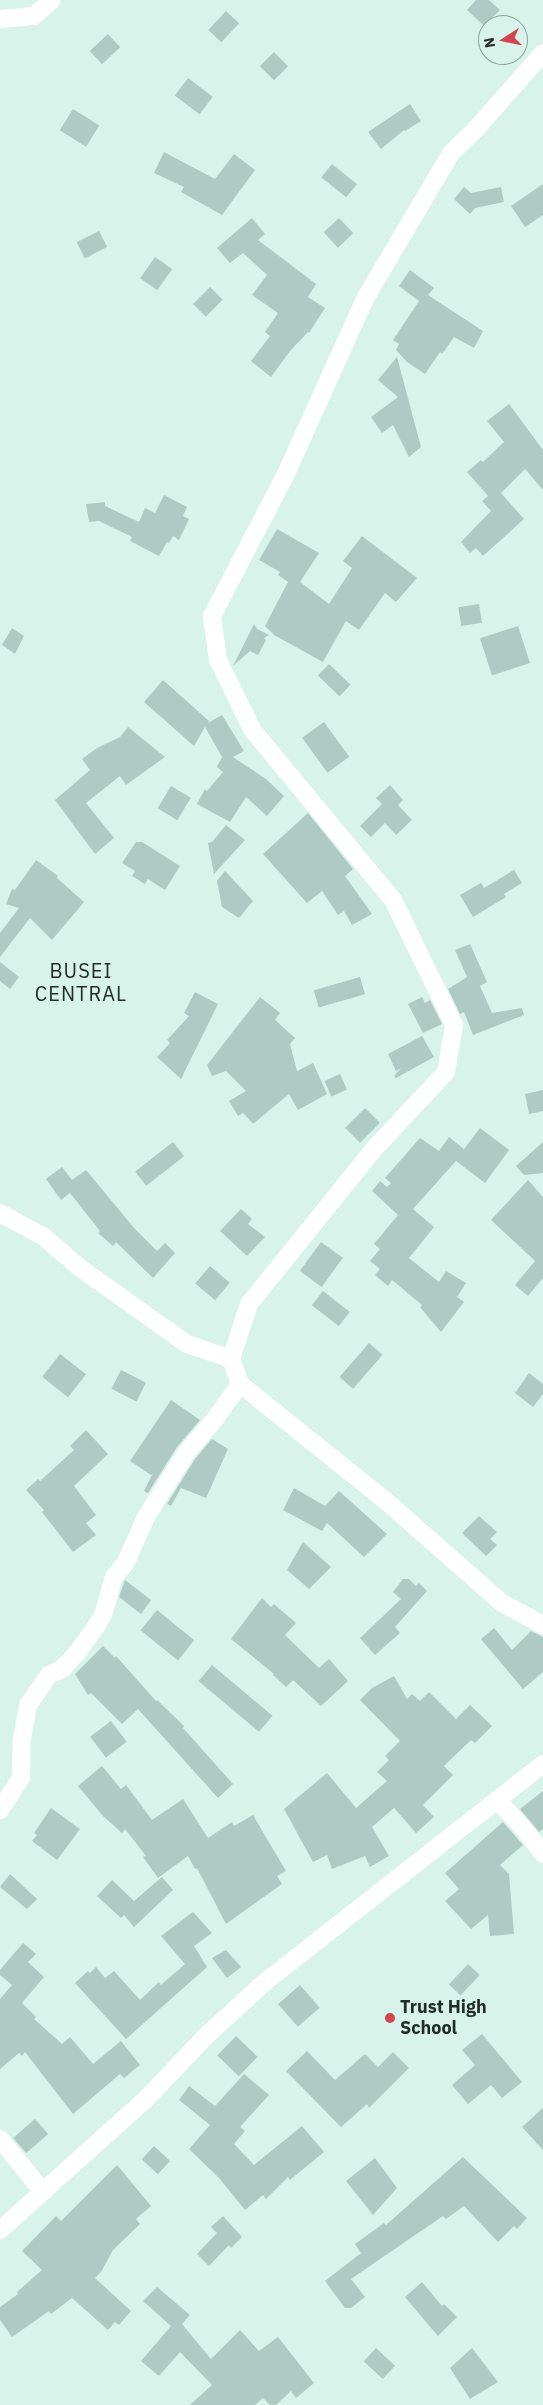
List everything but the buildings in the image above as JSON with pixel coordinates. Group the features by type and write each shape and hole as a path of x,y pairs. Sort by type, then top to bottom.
{"street":[{"path":"0,19 34,16 52,0"},
{"path":"543,54 476,129 451,153 366,297 286,476 212,616 218,660 253,731 393,900 454,1025 446,1072 374,1149 249,1304 231,1359 240,1384 386,1501 502,1602 543,1624"},
{"path":"0,1213 44,1237 80,1268 186,1344 231,1359"},
{"path":"0,1810 21,1778 22,1739 28,1705 49,1675 62,1669 95,1628 103,1615 114,1577 126,1562 146,1517 186,1452 215,1419 240,1384"},
{"path":"0,2230 146,2099 207,2035 265,1982 543,1764"},
{"path":"497,1800 525,1830 543,1854"},
{"path":"0,2139 43,2192"}],"place":[{"name":"Trust High School","path":"390,2018"}],"district":[{"name":"BUSEI CENTRAL","path":"81,982"}]}
